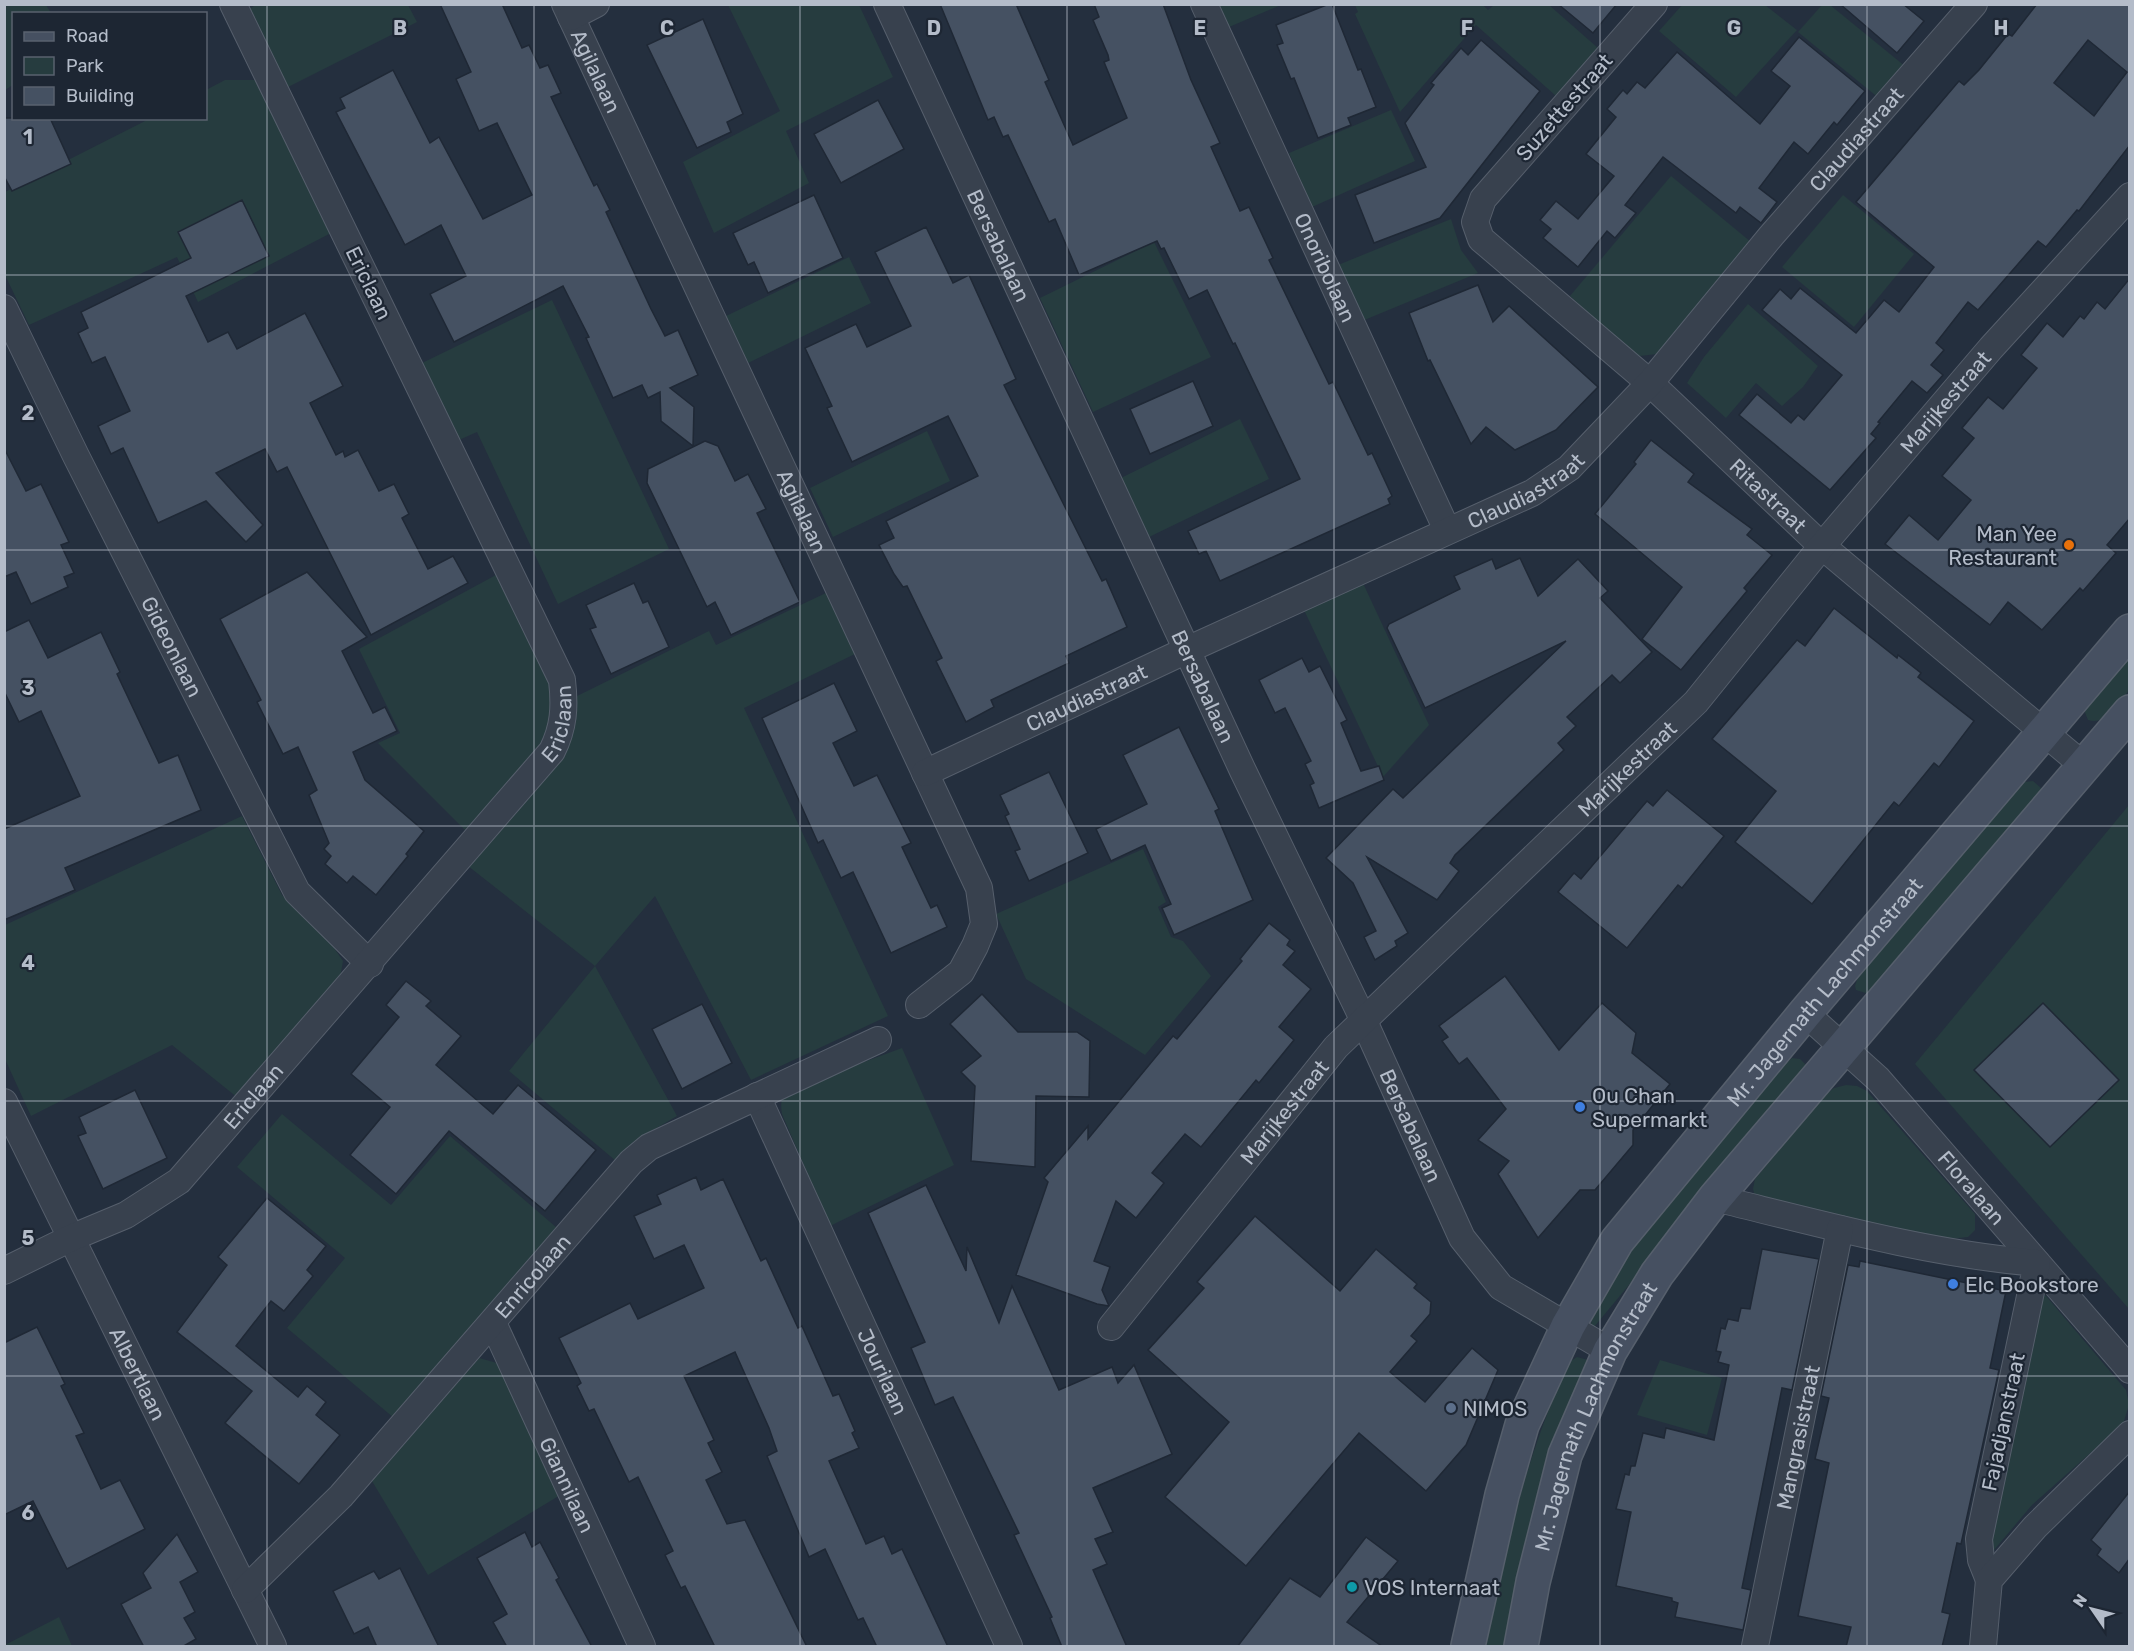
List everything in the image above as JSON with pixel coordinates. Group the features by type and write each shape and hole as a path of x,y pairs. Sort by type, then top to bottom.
{"main road":[{"name":"Mr. Jagernath Lachmonstraat","path":"1468,1647 1497,1518 1522,1425 1569,1326 1617,1241 1805,1013 2130,631"},
{"name":"Mr. Jagernath Lachmonstraat","path":"1528,1645 1533,1582 1565,1455 1610,1351 1657,1274 1715,1198 2130,712"}],"street":[{"name":"Ericlaan","path":"4,1271 71,1238 126,1215 179,1181 370,964 552,751 562,724 565,706 562,680 233,4"},
{"path":"568,11 596,4"},
{"name":"Bersabalaan","path":"887,4 1187,650 1363,1018 1462,1238 1501,1287 1610,1351"},
{"name":"Onoribolaan","path":"1204,4 1447,531"},
{"name":"Suzettestraat","path":"1477,211 1483,199 1654,4"},
{"name":"Claudiastraat","path":"925,773 1187,650 1532,493 1569,468 1650,383 1779,227 1974,4"},
{"name":"Agilalaan","path":"568,11 979,888 984,924 960,972 919,1005"},
{"name":"Marijkestraat","path":"1111,1327 1336,1047 1363,1018 1696,702 1822,546 1983,357 2130,196"},
{"name":"Ritastraat","path":"1477,211 1475,222 1481,239 1650,383 1822,546 2084,766"},
{"name":"Gideonlaan","path":"4,308 297,892 370,964"},
{"name":"Floralaan","path":"1805,1013 1878,1079 2130,1370"},
{"name":"Enricolaan","path":"245,1590 341,1496 631,1162 649,1147 878,1040"},
{"name":"Jourilaan","path":"757,1096 1009,1647"},
{"name":"Albertlaan","path":"4,1102 273,1647"},
{"path":"1715,1198 1840,1229 1990,1259 2037,1263"},
{"name":"Mangrasistraat","path":"1755,1647 1840,1229"},
{"name":"Fajadjanstraat","path":"1985,1645 1989,1580 1981,1560 1979,1539 2037,1263"},
{"name":"Giannilaan","path":"493,1323 642,1647"},
{"path":"1989,1580 2035,1527 2130,1434"}],"green space":[{"path":"5,4 46,5 50,12 12,12 12,86 5,90"},
{"path":"257,4 408,5 417,22 288,87 249,9"},
{"path":"1683,4 1765,5 1797,30 1736,97 1659,31"},
{"path":"728,5 859,5 893,77 786,131 809,183 714,233 683,162 780,111"},
{"path":"1219,5 1281,5 1229,27"},
{"path":"1355,5 1483,5 1488,10 1494,5 1549,5 1598,48 1556,96 1476,25 1400,112 1355,14 1358,12"},
{"path":"1822,5 1830,5 1906,67 1880,99 1798,32"},
{"path":"225,80 258,80 331,233 198,302 177,257 29,325 5,275 5,192 147,120 207,120 207,89"},
{"path":"1391,110 1415,161 1312,207 1289,153"},
{"path":"1671,176 1751,242 1658,354 1639,356 1629,351 1570,296"},
{"path":"1843,195 1914,254 1854,327 1782,267"},
{"path":"1451,219 1461,250 1478,273 1362,321 1338,265"},
{"path":"1154,242 1211,357 1093,412 1040,298"},
{"path":"849,257 871,303 748,363 726,316"},
{"path":"552,300 669,549 558,604 477,432 459,440 422,363"},
{"path":"1748,304 1818,366 1803,387 1782,406 1756,383 1726,418 1687,383 1704,357"},
{"path":"1240,419 1269,479 1149,537 1121,478"},
{"path":"927,431 950,481 833,537 810,488"},
{"path":"496,575 547,676 552,695 552,714 544,743 468,833 378,743 400,733 359,649"},
{"path":"1362,581 1429,725 1383,777 1304,610"},
{"path":"828,592 857,653 744,708 888,1016 751,1080 655,896 595,966 468,866 569,741 576,718 577,696 709,631 716,645"},
{"path":"2129,652 2129,690 2107,717 2095,721 2088,720 2084,710"},
{"path":"2033,781 2041,788 2040,795 1869,994 1856,990 1855,986 1860,971 2015,789 2024,782"},
{"path":"2129,805 2129,1309 1915,1064"},
{"path":"242,816 282,895 332,945 343,961 340,978 238,1098 172,1045 31,1116 5,1059 5,925"},
{"path":"1143,849 1166,902 1158,907 1171,937 1183,941 1211,976 1145,1055 1026,979 996,914"},
{"path":"595,966 677,1116 643,1136 616,1161 509,1071"},
{"path":"902,1048 954,1165 830,1226 782,1114 782,1099 793,1088"},
{"path":"1792,1058 1800,1059 1806,1065 1806,1072 1594,1327 1591,1325 1599,1303 1618,1270 1678,1187 1745,1106"},
{"path":"1846,1085 1857,1086 1867,1091 1975,1214 1975,1230 1968,1237 1950,1239 1756,1200 1753,1189 1755,1179 1825,1095 1834,1088"},
{"path":"282,1114 391,1205 450,1136 557,1228 394,1418 287,1328 345,1258 237,1167"},
{"path":"2041,1293 2126,1390 2129,1405 2123,1424 2032,1505 1994,1550 1988,1532"},
{"path":"1577,1357 1588,1360 1589,1369 1508,1646 1484,1646 1518,1503 1540,1433 1568,1363"},
{"path":"479,1358 497,1363 562,1494 428,1575 372,1481"},
{"path":"1660,1360 1722,1378 1707,1435 1637,1415"},
{"path":"59,1617 72,1646 5,1646 5,1645"}],"building":[{"path":"440,4 502,4 522,48 529,45 540,68 548,65 561,93 551,97 594,186 597,184 610,210 606,212 651,309 665,336 678,330 698,375 670,388 694,407 693,446 661,421 660,392 648,398 642,385 613,398 586,338 589,337 563,286 454,342 430,294 466,276 441,225 405,245 336,112 345,108 340,98 393,70 430,143 439,137 483,219 532,195 497,123 479,131 456,79 471,72"},
{"path":"940,4 1016,4 1049,80 1045,82 1073,145 1127,118 1104,62 1109,60 1093,20 1099,17 1094,4 1163,4 1191,80 1220,143 1211,147 1240,211 1249,207 1273,258 1269,260 1329,384 1333,382 1368,455 1372,453 1392,496 1388,499 1390,504 1220,581 1206,551 1199,554 1188,531 1300,479 1235,343 1233,344 1207,290 1189,299 1164,248 1161,249 1157,241 1079,275 1055,219 1049,222 1008,135 1003,137 994,117 988,120"},
{"path":"1332,4 1358,70 1361,69 1376,107 1348,118 1351,125 1318,138 1294,78 1291,79 1277,45 1283,43 1276,25"},
{"path":"1558,4 1617,4 1593,33"},
{"path":"1840,4 1903,4 1924,21 1897,53"},
{"path":"2037,4 2130,4 2130,145 2079,211 2077,210 2046,247 2038,241 1978,310 1968,302 1936,343 1944,350 1931,365 1943,375 1927,393 1912,381 1878,422 1880,423 1871,434 1876,438 1830,490 1739,415 1757,394 1791,423 1798,415 1804,420 1842,375 1762,310 1780,289 1791,299 1800,288 1856,333 1884,300 1899,312 1934,267 1856,202 1959,81 1964,85 2008,34 2012,36","holes":["2088,40 2127,72 2094,116 2054,83"]},
{"path":"703,19 743,114 727,122 731,132 697,148 647,45"},
{"path":"1799,37 1865,91 1837,125 1834,122 1808,154 1794,142 1759,188 1777,202 1761,223 1740,207 1736,213 1663,157 1625,205 1636,213 1615,238 1607,231 1578,267 1543,238 1551,229 1540,220 1556,201 1578,219 1614,176 1586,154 1616,117 1607,109 1623,90 1627,94 1637,82 1645,88 1677,52 1760,124 1790,86 1771,71"},
{"path":"1481,40 1540,91 1440,218 1374,243 1355,195 1426,167 1405,123 1434,85 1431,83 1461,48 1468,55"},
{"path":"878,100 904,149 841,183 814,134"},
{"path":"4,118 51,120 71,164 12,191 4,176"},
{"path":"814,195 843,258 768,293 754,262 748,265 733,233"},
{"path":"242,200 269,256 186,296 208,342 228,332 237,349 305,313 343,386 310,403 336,455 343,451 345,457 358,450 379,491 394,484 409,514 402,518 428,569 453,556 468,583 371,635 287,467 277,472 265,449 216,473 263,525 246,542 206,501 158,523 123,448 111,454 98,426 130,411 105,357 92,363 78,333 88,328 81,312 191,258 178,232"},
{"path":"926,227 953,283 969,275 1016,379 1004,385 1102,581 1106,579 1127,627 1066,656 1069,663 991,700 994,707 966,722 936,661 942,658 907,586 903,587 894,574 879,545 894,538 886,521 978,476 948,416 852,462 827,408 832,406 805,348 856,324 867,347 911,326 875,252"},
{"path":"2130,278 2130,518 2107,545 2116,553 2083,591 2080,588 2042,630 2008,602 1990,625 1885,544 1909,515 1938,540 1971,500 1942,476 1974,438 1962,428 1988,397 2003,409 2037,368 2021,355 2047,323 2063,337 2080,316 2084,319 2097,302 2105,309"},
{"path":"1478,285 1493,322 1509,306 1598,387 1556,430 1515,450 1486,427 1471,444 1430,360 1428,361 1409,313"},
{"path":"1193,381 1213,426 1150,454 1130,409"},
{"path":"1651,440 1694,474 1688,482 1752,529 1747,535 1772,555 1744,588 1747,591 1681,670 1642,639 1682,587 1595,514 1636,464 1634,462"},
{"path":"705,441 718,446 735,481 748,474 766,509 757,513 800,602 731,635 715,602 707,607 647,483 648,469"},
{"path":"4,448 26,491 41,484 69,542 61,545 74,573 64,577 68,587 31,604 16,572 4,577"},
{"path":"1520,558 1538,596 1578,559 1608,591 1600,598 1652,652 1620,683 1612,675 1567,717 1576,726 1558,743 1564,750 1455,855 1450,863 1459,871 1437,900 1367,857 1408,933 1395,941 1397,946 1375,960 1364,937 1376,931 1353,883 1326,858 1393,789 1403,798 1566,641 1425,708 1387,628 1389,624 1460,589 1454,576 1492,559 1496,569"},
{"path":"307,572 367,637 342,651 373,713 385,707 397,731 353,752 365,780 424,831 406,854 408,856 376,895 353,876 347,883 325,864 331,856 324,849 329,843 309,795 317,790 298,747 283,754 257,702 261,700 220,619"},
{"path":"634,583 643,603 648,601 669,647 611,674 590,629 596,627 586,605"},
{"path":"1834,608 1897,658 1898,655 1921,673 1918,677 1974,721 1939,767 1934,763 1899,806 1894,802 1812,904 1735,842 1776,791 1712,739 1797,640 1805,646"},
{"path":"29,620 48,658 101,632 120,672 117,674 159,763 178,755 201,810 65,868 75,890 4,920 4,829 80,796 41,711 19,722 4,691 4,632"},
{"path":"1302,658 1309,672 1320,666 1347,720 1341,723 1361,771 1379,766 1384,780 1319,808 1310,785 1314,783 1305,764 1311,761 1285,708 1275,713 1259,680"},
{"path":"834,683 857,731 833,743 854,786 877,775 911,843 902,847 931,908 937,905 947,927 891,953 853,872 841,878 823,840 818,843 762,718"},
{"path":"1179,727 1219,809 1215,811 1253,900 1174,935 1162,908 1171,904 1145,845 1111,861 1096,829 1147,804 1123,755"},
{"path":"1049,772 1088,853 1029,881 1015,851 1020,849 1005,816 1009,814 1000,795"},
{"path":"1667,790 1724,836 1682,888 1678,885 1627,948 1558,892 1574,873 1581,879 1647,801 1653,806"},
{"path":"1269,923 1290,940 1287,945 1295,951 1283,965 1311,989 1279,1027 1294,1040 1259,1083 1256,1080 1201,1147 1185,1134 1152,1173 1164,1183 1136,1218 1116,1201 1094,1261 1110,1267 1102,1290 1109,1306 1097,1304 1016,1275 1048,1182 1044,1178 1088,1126 1088,1139 1173,1036 1177,1039 1242,961 1240,959"},
{"name":"Ou Chan Supermarkt","path":"1505,976 1559,1050 1602,1003 1636,1033 1632,1053 1670,1084 1633,1130 1633,1145 1595,1190 1580,1190 1538,1238 1498,1174 1509,1161 1478,1140 1506,1109 1467,1058 1459,1064 1442,1041 1448,1037 1439,1026"},
{"path":"406,981 431,1001 426,1006 461,1036 436,1065 493,1114 518,1085 596,1150 545,1211 449,1131 396,1194 350,1155 390,1107 351,1074 399,1017 386,1005"},
{"path":"982,994 1018,1032 1077,1032 1090,1041 1089,1097 1036,1096 1035,1167 971,1161 975,1086 961,1072 981,1056 950,1024"},
{"path":"2043,1003 2119,1080 2050,1147 1974,1070"},
{"path":"702,1004 732,1063 682,1089 652,1029"},
{"path":"135,1090 167,1158 103,1189 78,1136 86,1133 79,1117"},
{"path":"696,1177 701,1190 723,1179 761,1261 766,1258 798,1328 802,1326 833,1396 839,1394 855,1431 852,1433 859,1448 829,1461 866,1544 884,1536 892,1554 902,1549 948,1647 877,1647 863,1618 858,1620 825,1549 809,1557 767,1456 777,1451 769,1428 735,1352 684,1376 714,1440 708,1443 722,1472 706,1480 727,1524 745,1520 807,1647 715,1647 685,1586 681,1588 665,1555 673,1551 638,1477 629,1482 594,1409 589,1411 577,1386 581,1383 559,1338 630,1303 638,1319 704,1288 684,1245 654,1259 634,1216 661,1204 657,1195"},
{"path":"926,1185 966,1271 967,1247 999,1323 1012,1286 1059,1390 1112,1367 1118,1383 1134,1365 1172,1454 1093,1488 1113,1532 1095,1539 1107,1564 1093,1570 1127,1647 1062,1647 1050,1618 1052,1617 1014,1535 1019,1533 953,1397 935,1405 911,1348 925,1342 868,1213"},
{"path":"267,1198 326,1246 307,1270 313,1276 284,1311 271,1301 236,1346 298,1397 307,1386 326,1402 316,1415 340,1435 299,1484 225,1423 252,1391 177,1332 227,1265 218,1257"},
{"path":"1255,1216 1340,1291 1376,1249 1417,1284 1414,1288 1431,1302 1430,1314 1411,1336 1417,1341 1390,1372 1425,1402 1472,1348 1498,1370 1466,1445 1426,1491 1359,1433 1246,1566 1165,1497 1229,1422 1148,1350 1204,1288 1197,1282"},
{"path":"1762,1249 1819,1259 1792,1390 1782,1388 1742,1588 1751,1590 1743,1630 1675,1617 1678,1603 1672,1601 1672,1598 1616,1586 1631,1512 1616,1509 1625,1474 1629,1475 1631,1466 1635,1466 1643,1433 1664,1438 1666,1428 1714,1440 1729,1365 1718,1362 1721,1352 1716,1351 1721,1328 1725,1329 1728,1319 1738,1321 1741,1308 1750,1309"},
{"path":"1860,1261 2006,1291 1990,1368 1999,1370 1961,1544 1957,1543 1942,1612 1950,1614 1942,1647 1846,1647 1851,1627 1798,1616 1829,1463 1815,1459 1829,1398 1821,1396 1848,1265 1859,1267"},
{"path":"37,1327 65,1384 61,1386 84,1433 76,1436 101,1489 120,1480 145,1529 67,1569 33,1501 4,1515 4,1343"},
{"path":"2130,1491 2130,1558 2119,1573 2097,1555 2101,1549 2091,1540"},
{"path":"525,1532 532,1547 540,1542 559,1578 556,1580 592,1647 507,1647 493,1622 507,1614 477,1558"},
{"path":"177,1534 198,1572 180,1582 195,1612 184,1618 196,1639 182,1647 144,1647 121,1604 151,1588 143,1573"},
{"name":"VOS Internaat","path":"1366,1537 1398,1561 1347,1622 1383,1647 1237,1647 1290,1578 1320,1597"},
{"path":"400,1568 439,1647 377,1647 368,1627 354,1634 333,1591 374,1571 379,1579"}],"place":[{"name":"Man Yee Restaurant","path":"2069,545"},
{"name":"Ou Chan Supermarkt","path":"1580,1107"},
{"name":"Elc Bookstore","path":"1953,1284"},
{"name":"NIMOS","path":"1451,1408"},
{"name":"VOS Internaat","path":"1352,1587"}]}
